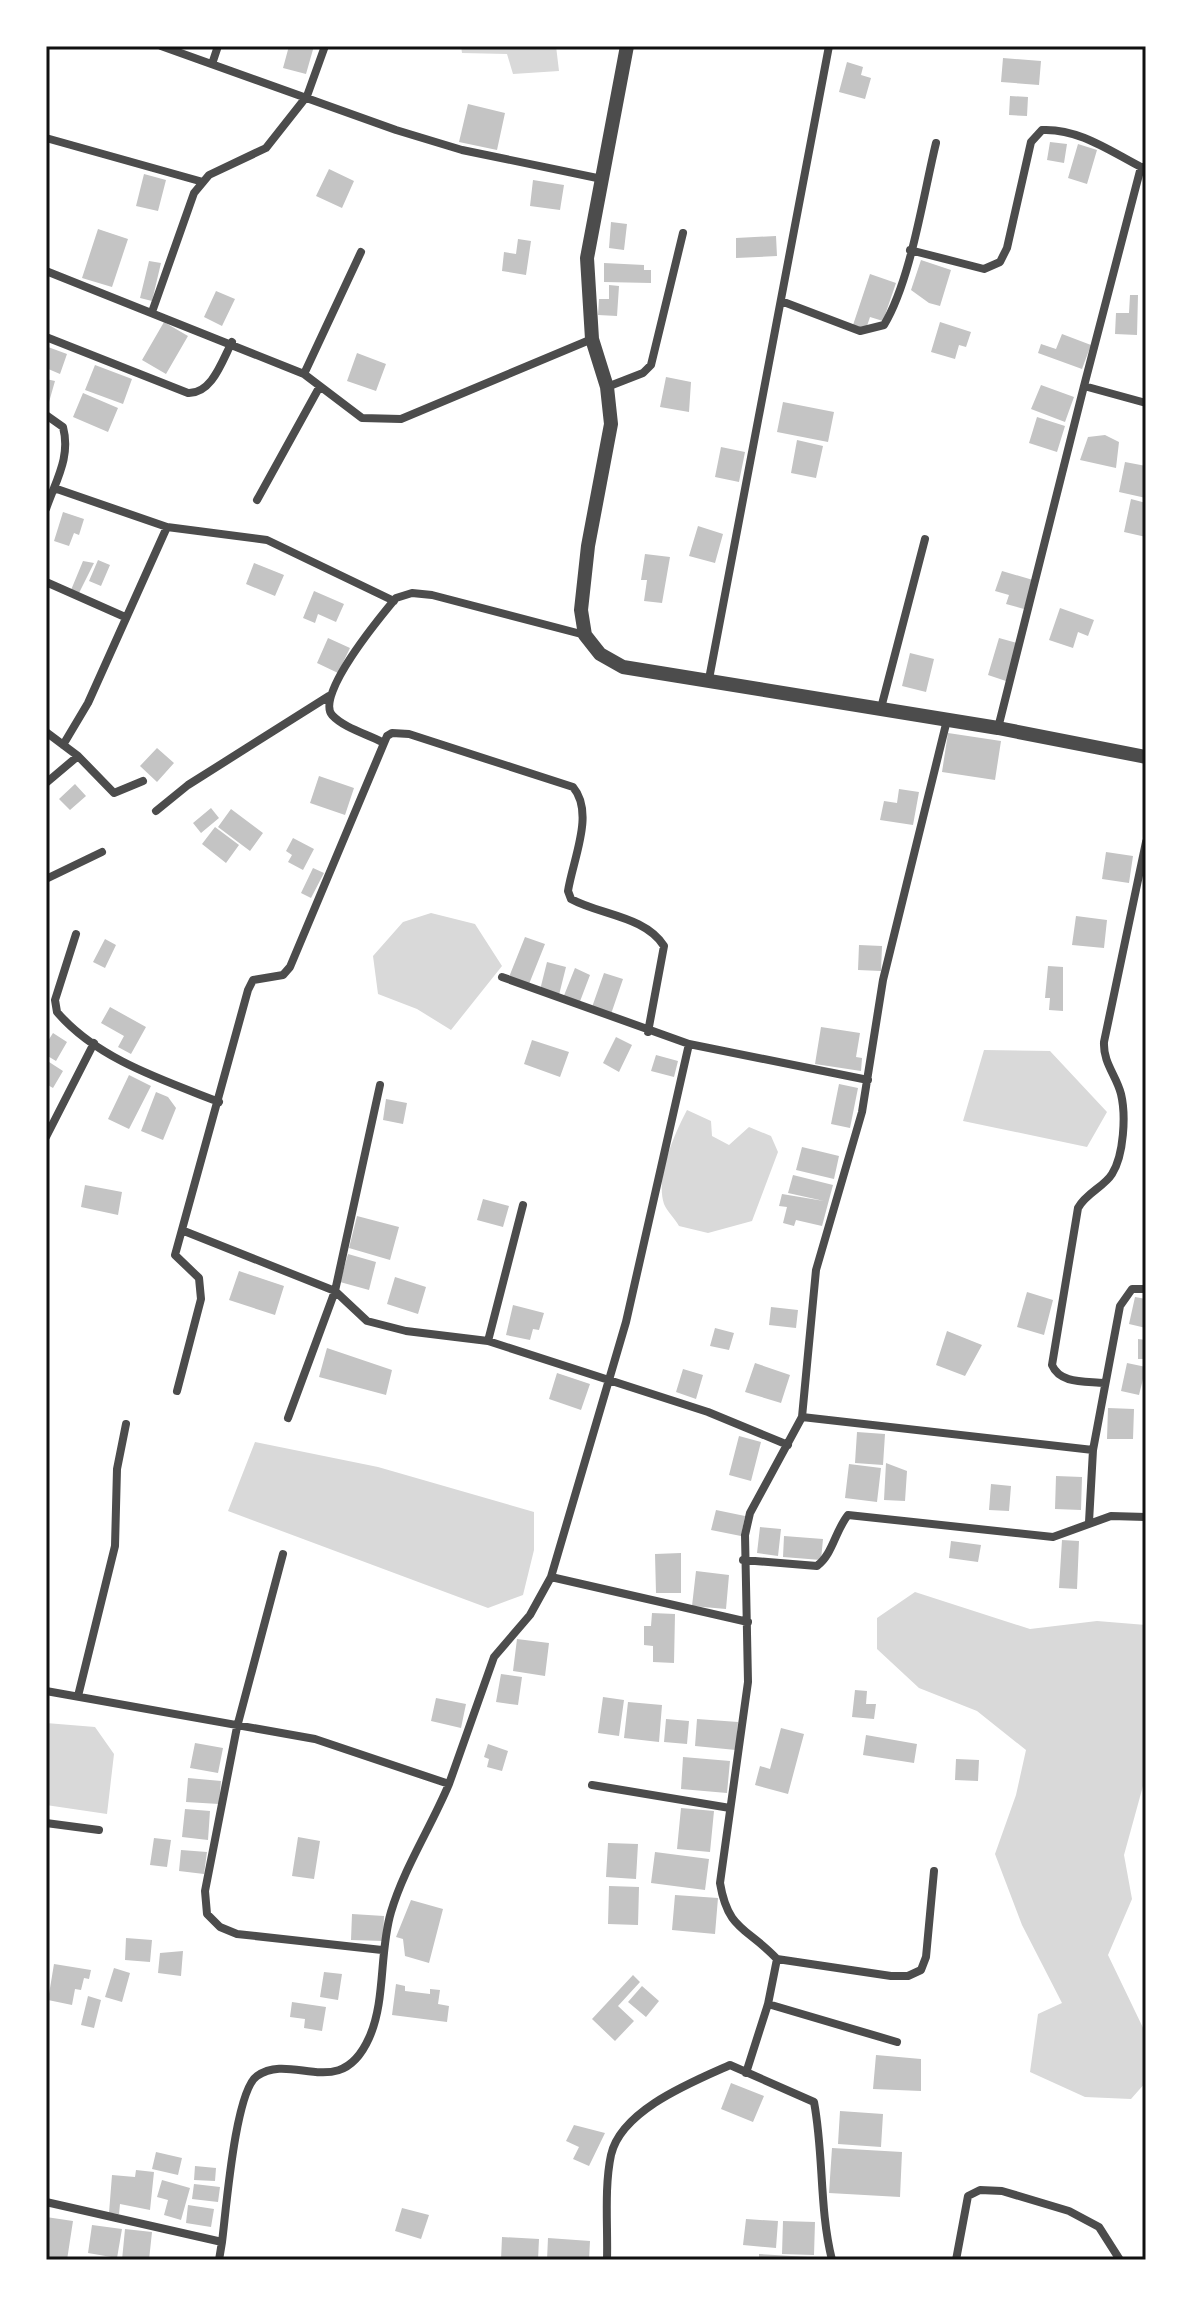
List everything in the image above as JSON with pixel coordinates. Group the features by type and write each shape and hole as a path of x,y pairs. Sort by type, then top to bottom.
{"street":[{"path":"161,46 396,130 462,150 602,179"},
{"path":"212,64 218,46"},
{"path":"152,312 182,221 203,182 230,163 266,148 307,96 325,46"},
{"path":"627,46 587,258 592,339 607,387 611,424 588,546 581,610 585,635 600,654 623,667 998,728 1146,757"},
{"path":"709,679 829,46"},
{"path":"910,250 984,269 1000,262 1007,248 1031,142 1042,130 1056,129 1078,135 1143,167 998,728"},
{"path":"46,138 203,182"},
{"path":"781,301 849,328 875,329 884,325 892,312 910,250 936,143"},
{"path":"607,387 643,373 651,365 683,233"},
{"path":"304,374 361,252"},
{"path":"46,271 232,342 304,374 362,418 401,419 592,339"},
{"path":"46,337 188,393 199,393 207,387 232,342"},
{"path":"257,500 320,386"},
{"path":"1084,386 1146,403"},
{"path":"46,415 63,427 67,442 66,458 46,509"},
{"path":"54,488 167,527 267,540 394,601"},
{"path":"63,745 88,703 167,527"},
{"path":"881,708 925,539"},
{"path":"46,582 125,617"},
{"path":"382,742 330,713 329,696 335,682 394,601 412,593 432,595 585,635"},
{"path":"156,811 188,785 329,696"},
{"path":"934,1871 926,1957 921,1970 908,1976 777,1959 760,1940 737,1927 725,1909 720,1883 748,1682 748,1622 743,1560 750,1513 802,1417 816,1270 862,1112 883,980 947,720"},
{"path":"46,732 78,756 114,793 143,781"},
{"path":"177,1391 201,1299 199,1278 175,1255 248,990 253,980 283,975 290,967 382,742 392,733 409,734 573,787 583,798 584,816 568,891 571,899 642,925 658,935 664,946 648,1032"},
{"path":"46,783 78,756"},
{"path":"1104,1383 1066,1379 1056,1374 1052,1365 1078,1208 1083,1198 1111,1176 1116,1165 1124,1113 1120,1092 1104,1057 1104,1042 1146,842"},
{"path":"46,879 102,852"},
{"path":"76,934 55,1000 57,1012 66,1023 136,1069 219,1102"},
{"path":"502,977 648,1032 689,1044 868,1080"},
{"path":"46,1137 94,1043"},
{"path":"219,2260 232,2157 246,2089 257,2075 278,2070 329,2072 344,2069 355,2060 369,2037 377,2005 382,1950 391,1910 449,1784 494,1657 530,1615 551,1577 577,1479 610,1378 689,1044"},
{"path":"288,1418 335,1291 380,1085"},
{"path":"488,1341 523,1205"},
{"path":"184,1231 335,1291 367,1321 406,1331 488,1341 610,1378 708,1412 788,1445"},
{"path":"1089,1522 1093,1450 1123,1296 1132,1289 1146,1289"},
{"path":"802,1417 1093,1450"},
{"path":"78,1696 115,1546 117,1469 126,1424"},
{"path":"743,1560 817,1566 825,1560 838,1527 848,1515 1053,1537 1111,1516 1146,1517"},
{"path":"283,1554 237,1727 205,1891 207,1914 220,1927 237,1934 382,1950"},
{"path":"551,1577 748,1622"},
{"path":"46,1691 315,1739 449,1784"},
{"path":"592,1785 730,1808"},
{"path":"46,1823 99,1830"},
{"path":"746,2073 768,2004 777,1959"},
{"path":"768,2004 897,2042"},
{"path":"607,2260 611,2154 628,2123 676,2090 730,2065 814,2102 820,2134 824,2226 832,2260"},
{"path":"956,2260 963,2210 968,2196 980,2190 1002,2191 1069,2211 1099,2227 1120,2260"},
{"path":"46,2202 222,2242"}],"shaded area":[{"path":"461,46 556,46 559,71 513,74 507,54 462,53"},
{"path":"431,913 475,924 502,966 451,1030 417,1009 378,994 373,956 403,922"},
{"path":"984,1050 1050,1051 1107,1112 1087,1147 963,1121"},
{"path":"687,1110 711,1121 712,1136 729,1145 749,1127 771,1136 778,1152 752,1221 708,1233 679,1226 665,1207 662,1193 664,1168"},
{"path":"255,1442 378,1467 534,1512 534,1550 523,1595 488,1608 228,1511"},
{"path":"915,1592 1030,1629 1097,1621 1146,1625 1146,1775 1124,1855 1132,1899 1108,1955 1146,2034 1146,2082 1131,2099 1085,2097 1030,2072 1038,2014 1062,2003 1022,1925 995,1854 1016,1795 1026,1750 977,1711 919,1688 877,1649 877,1618"},
{"path":"46,1723 95,1727 114,1754 107,1814 46,1805"}],"building":[{"path":"289,46 314,46 306,74 283,68"},
{"path":"1003,58 1041,61 1039,85 1001,82"},
{"path":"847,62 863,67 861,75 871,78 865,99 839,92"},
{"path":"1010,96 1028,97 1027,116 1009,115"},
{"path":"468,104 505,113 497,150 459,142"},
{"path":"1050,142 1067,144 1064,163 1047,160"},
{"path":"1078,144 1097,150 1087,184 1068,178"},
{"path":"329,169 354,181 342,208 316,196"},
{"path":"144,174 166,180 158,211 136,206"},
{"path":"533,180 564,185 560,210 530,206"},
{"path":"611,222 627,224 624,250 609,248"},
{"path":"98,229 128,239 112,287 82,278"},
{"path":"776,236 777,256 736,258 736,238"},
{"path":"518,239 531,241 526,275 502,271 504,252 516,254"},
{"path":"921,260 951,270 940,306 929,303 911,290"},
{"path":"149,261 161,263 152,301 140,298"},
{"path":"604,263 644,265 644,270 651,270 651,283 604,282"},
{"path":"870,274 896,283 883,321 870,317 866,329 853,325"},
{"path":"609,285 619,286 617,316 598,315 599,299 609,299"},
{"path":"216,291 235,299 222,326 204,317"},
{"path":"1130,295 1138,295 1137,335 1115,334 1116,313 1129,313"},
{"path":"164,322 188,336 166,374 142,360"},
{"path":"940,322 971,332 966,347 959,345 955,359 931,352"},
{"path":"1062,334 1091,345 1082,369 1038,353 1041,344 1056,349"},
{"path":"48,347 67,354 60,374 46,368"},
{"path":"357,353 386,364 376,391 347,381"},
{"path":"95,365 132,379 123,404 85,390"},
{"path":"666,377 691,382 689,412 660,407"},
{"path":"46,379 55,381 47,409 46,408"},
{"path":"1041,385 1074,397 1065,422 1031,409"},
{"path":"83,393 118,408 108,432 73,417"},
{"path":"783,402 834,412 828,442 777,432"},
{"path":"1037,417 1065,426 1057,452 1029,443"},
{"path":"1105,435 1119,442 1116,468 1080,460 1088,437"},
{"path":"797,440 823,446 816,478 791,473"},
{"path":"721,447 745,452 739,482 715,477"},
{"path":"1125,462 1146,466 1146,498 1119,492"},
{"path":"1131,499 1146,503 1146,537 1124,532"},
{"path":"63,512 84,519 79,535 74,533 69,546 54,541"},
{"path":"698,526 723,534 715,563 689,556"},
{"path":"645,554 670,557 662,603 644,601 647,580 641,580"},
{"path":"98,560 110,565 101,586 89,581"},
{"path":"83,561 94,563 79,593 71,590"},
{"path":"254,563 284,575 275,596 246,584"},
{"path":"1002,571 1033,580 1024,609 1006,604 1009,595 995,591"},
{"path":"314,591 344,604 336,622 318,614 315,623 303,618"},
{"path":"1060,608 1094,620 1088,636 1078,632 1073,648 1049,640"},
{"path":"328,638 350,648 338,673 317,663"},
{"path":"999,638 1017,643 1006,681 988,675"},
{"path":"910,653 934,659 926,692 902,686"},
{"path":"948,733 1001,741 995,780 942,772"},
{"path":"157,748 174,763 157,782 140,766"},
{"path":"319,776 354,788 345,815 310,803"},
{"path":"75,784 86,796 70,810 59,799"},
{"path":"899,789 919,792 913,825 880,820 884,801 897,803"},
{"path":"211,808 219,818 201,833 193,823"},
{"path":"231,809 263,833 250,851 218,827"},
{"path":"215,827 239,845 226,863 202,844"},
{"path":"293,838 314,849 303,870 288,862 292,855 286,851"},
{"path":"1106,852 1133,856 1129,883 1102,879"},
{"path":"313,868 324,873 311,898 301,893"},
{"path":"1076,916 1107,920 1104,948 1072,945"},
{"path":"525,937 545,944 529,984 509,977"},
{"path":"105,939 116,945 105,968 93,962"},
{"path":"859,945 882,946 881,971 858,970"},
{"path":"547,962 566,967 559,995 540,990"},
{"path":"1048,966 1063,967 1063,1011 1049,1010 1050,998 1045,998"},
{"path":"575,968 590,975 579,1004 563,998"},
{"path":"604,973 623,979 610,1017 591,1010"},
{"path":"110,1007 146,1027 131,1054 118,1047 124,1036 101,1023"},
{"path":"821,1027 860,1033 856,1057 862,1058 861,1071 815,1064"},
{"path":"53,1033 67,1042 56,1061 46,1055 46,1044"},
{"path":"616,1037 632,1045 619,1072 603,1063"},
{"path":"532,1040 569,1052 560,1077 524,1064"},
{"path":"656,1055 678,1061 674,1077 651,1071"},
{"path":"46,1060 63,1071 53,1088 46,1084"},
{"path":"129,1075 151,1086 129,1129 108,1119"},
{"path":"839,1084 858,1088 850,1128 831,1124"},
{"path":"156,1092 168,1097 176,1108 163,1140 141,1131"},
{"path":"386,1099 407,1103 403,1124 383,1120"},
{"path":"802,1147 839,1156 834,1179 796,1170"},
{"path":"793,1175 833,1185 822,1226 796,1220 794,1226 783,1223 787,1207 779,1206 782,1194 824,1201 788,1193"},
{"path":"85,1185 122,1192 118,1215 81,1207"},
{"path":"483,1199 509,1206 503,1227 477,1220"},
{"path":"357,1216 399,1227 390,1260 349,1248"},
{"path":"348,1254 376,1262 369,1290 340,1282"},
{"path":"239,1271 284,1286 275,1315 229,1300"},
{"path":"395,1277 426,1287 418,1314 387,1304"},
{"path":"1027,1292 1053,1300 1044,1335 1017,1327"},
{"path":"1135,1297 1146,1299 1146,1328 1129,1324"},
{"path":"513,1305 544,1313 539,1330 533,1329 530,1340 506,1335"},
{"path":"771,1307 798,1310 796,1328 769,1325"},
{"path":"715,1328 734,1333 729,1350 710,1346"},
{"path":"947,1331 982,1345 965,1376 936,1365"},
{"path":"1138,1339 1146,1340 1146,1359 1138,1359"},
{"path":"327,1348 392,1370 386,1395 319,1377"},
{"path":"755,1363 790,1375 781,1403 745,1392"},
{"path":"1127,1363 1146,1367 1139,1395 1121,1391"},
{"path":"683,1369 703,1375 696,1399 676,1392"},
{"path":"557,1373 590,1384 581,1410 549,1399"},
{"path":"1108,1408 1134,1409 1133,1439 1107,1439"},
{"path":"857,1432 885,1434 883,1465 855,1463"},
{"path":"739,1436 761,1442 751,1481 729,1475"},
{"path":"886,1463 907,1471 905,1501 884,1500"},
{"path":"849,1464 881,1468 877,1502 845,1498"},
{"path":"1056,1476 1082,1477 1081,1510 1055,1509"},
{"path":"991,1484 1011,1486 1009,1511 989,1510"},
{"path":"716,1510 745,1516 741,1536 711,1530"},
{"path":"760,1527 781,1529 778,1556 757,1553"},
{"path":"784,1536 823,1539 821,1560 783,1557"},
{"path":"1062,1540 1079,1541 1077,1589 1059,1588"},
{"path":"951,1541 981,1545 978,1562 949,1558"},
{"path":"681,1553 681,1593 656,1593 655,1554"},
{"path":"696,1571 729,1575 726,1609 692,1606"},
{"path":"652,1613 675,1614 674,1663 653,1662 653,1646 644,1645 644,1626 651,1626"},
{"path":"517,1639 549,1643 545,1676 513,1671"},
{"path":"501,1674 522,1677 518,1705 496,1702"},
{"path":"855,1690 867,1691 866,1704 876,1704 874,1719 852,1717"},
{"path":"603,1697 624,1700 619,1736 598,1733"},
{"path":"436,1698 466,1704 461,1728 431,1721"},
{"path":"628,1702 662,1705 659,1742 624,1738"},
{"path":"666,1719 689,1721 687,1744 664,1742"},
{"path":"697,1719 738,1722 736,1750 695,1746"},
{"path":"781,1728 804,1734 788,1794 755,1785 760,1766 770,1769"},
{"path":"866,1735 917,1744 914,1763 863,1755"},
{"path":"195,1743 223,1748 218,1773 190,1768"},
{"path":"488,1744 508,1751 502,1771 487,1767 489,1759 484,1757"},
{"path":"683,1757 730,1761 727,1793 681,1789"},
{"path":"956,1759 979,1760 978,1781 955,1780"},
{"path":"188,1778 221,1781 219,1804 186,1802"},
{"path":"681,1808 714,1811 710,1852 677,1849"},
{"path":"185,1809 210,1811 208,1840 182,1837"},
{"path":"298,1837 320,1841 314,1879 292,1876"},
{"path":"154,1838 171,1840 167,1867 150,1865"},
{"path":"608,1843 638,1844 636,1879 606,1877"},
{"path":"181,1850 207,1852 204,1874 179,1871"},
{"path":"655,1852 709,1859 705,1890 651,1883"},
{"path":"609,1886 639,1887 638,1925 608,1924"},
{"path":"675,1895 718,1898 715,1934 672,1930"},
{"path":"411,1900 443,1909 429,1963 405,1956 403,1939 396,1937"},
{"path":"352,1914 384,1916 383,1941 351,1940"},
{"path":"126,1938 152,1940 150,1962 125,1960"},
{"path":"183,1951 181,1976 158,1973 160,1953"},
{"path":"54,1964 91,1970 89,1979 84,1978 81,1990 75,1989 72,2005 48,2000"},
{"path":"114,1968 130,1973 122,2002 105,1997"},
{"path":"324,1972 342,1974 338,2000 320,1997"},
{"path":"633,1975 640,1982 618,2006 634,2021 615,2041 592,2019"},
{"path":"396,1984 405,1986 405,1991 430,1994 430,1989 440,1990 438,2004 449,2006 447,2022 392,2015"},
{"path":"642,1986 659,2001 646,2017 628,2002"},
{"path":"88,1996 101,2000 94,2028 81,2025"},
{"path":"292,2002 326,2007 322,2031 304,2028 305,2019 290,2017"},
{"path":"876,2055 921,2059 921,2091 873,2089"},
{"path":"731,2083 764,2096 753,2122 721,2109"},
{"path":"840,2111 883,2114 881,2147 838,2144"},
{"path":"574,2125 605,2133 589,2166 573,2159 579,2147 566,2141"},
{"path":"832,2148 902,2152 900,2197 829,2193"},
{"path":"156,2152 182,2158 178,2175 152,2169"},
{"path":"195,2166 216,2168 215,2181 194,2180"},
{"path":"136,2170 154,2172 150,2210 120,2204 119,2214 109,2213 112,2175 135,2177"},
{"path":"162,2180 190,2188 181,2220 164,2215 168,2200 157,2197"},
{"path":"194,2184 220,2187 218,2202 192,2199"},
{"path":"188,2205 214,2209 211,2227 186,2223"},
{"path":"402,2208 429,2215 421,2239 395,2231"},
{"path":"46,2217 73,2221 67,2260 46,2260"},
{"path":"746,2219 778,2221 776,2248 743,2245"},
{"path":"783,2221 815,2222 814,2255 782,2254"},
{"path":"92,2225 122,2229 117,2258 88,2253"},
{"path":"125,2229 152,2232 149,2260 122,2260"},
{"path":"502,2237 539,2239 538,2260 501,2260"},
{"path":"548,2238 590,2241 589,2260 547,2260"},
{"path":"759,2254 808,2257 808,2260 759,2260"}]}
